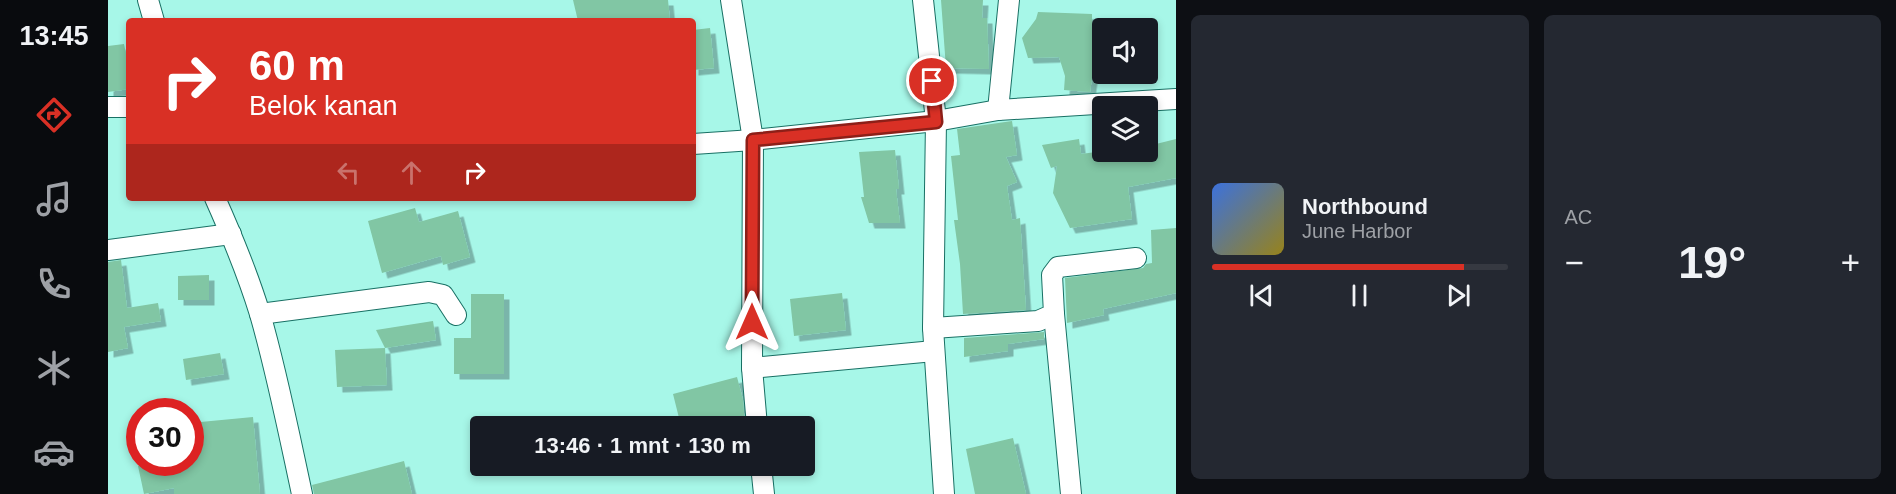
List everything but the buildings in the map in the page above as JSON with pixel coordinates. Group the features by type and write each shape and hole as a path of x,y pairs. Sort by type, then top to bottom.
{"street":[{"path":"148,0 153,18"},
{"path":"731,0 753,140 752,368 757,416"},
{"path":"923,0 936,122 933,328 944,494"},
{"path":"998,110 1009,0"},
{"path":"696,144 936,122 998,110 1176,99"},
{"path":"108,107 126,107"},
{"path":"216,201 260,314 302,494"},
{"path":"108,250 231,234"},
{"path":"1071,494 1052,274 1058,267 1136,258"},
{"path":"260,314 429,292 443,296 456,315"},
{"path":"933,328 1038,321 1054,314"},
{"path":"752,368 934,351"},
{"path":"762,476 764,494"}],"route":[{"path":"752,322 753,140 936,122 932,81"}]}
